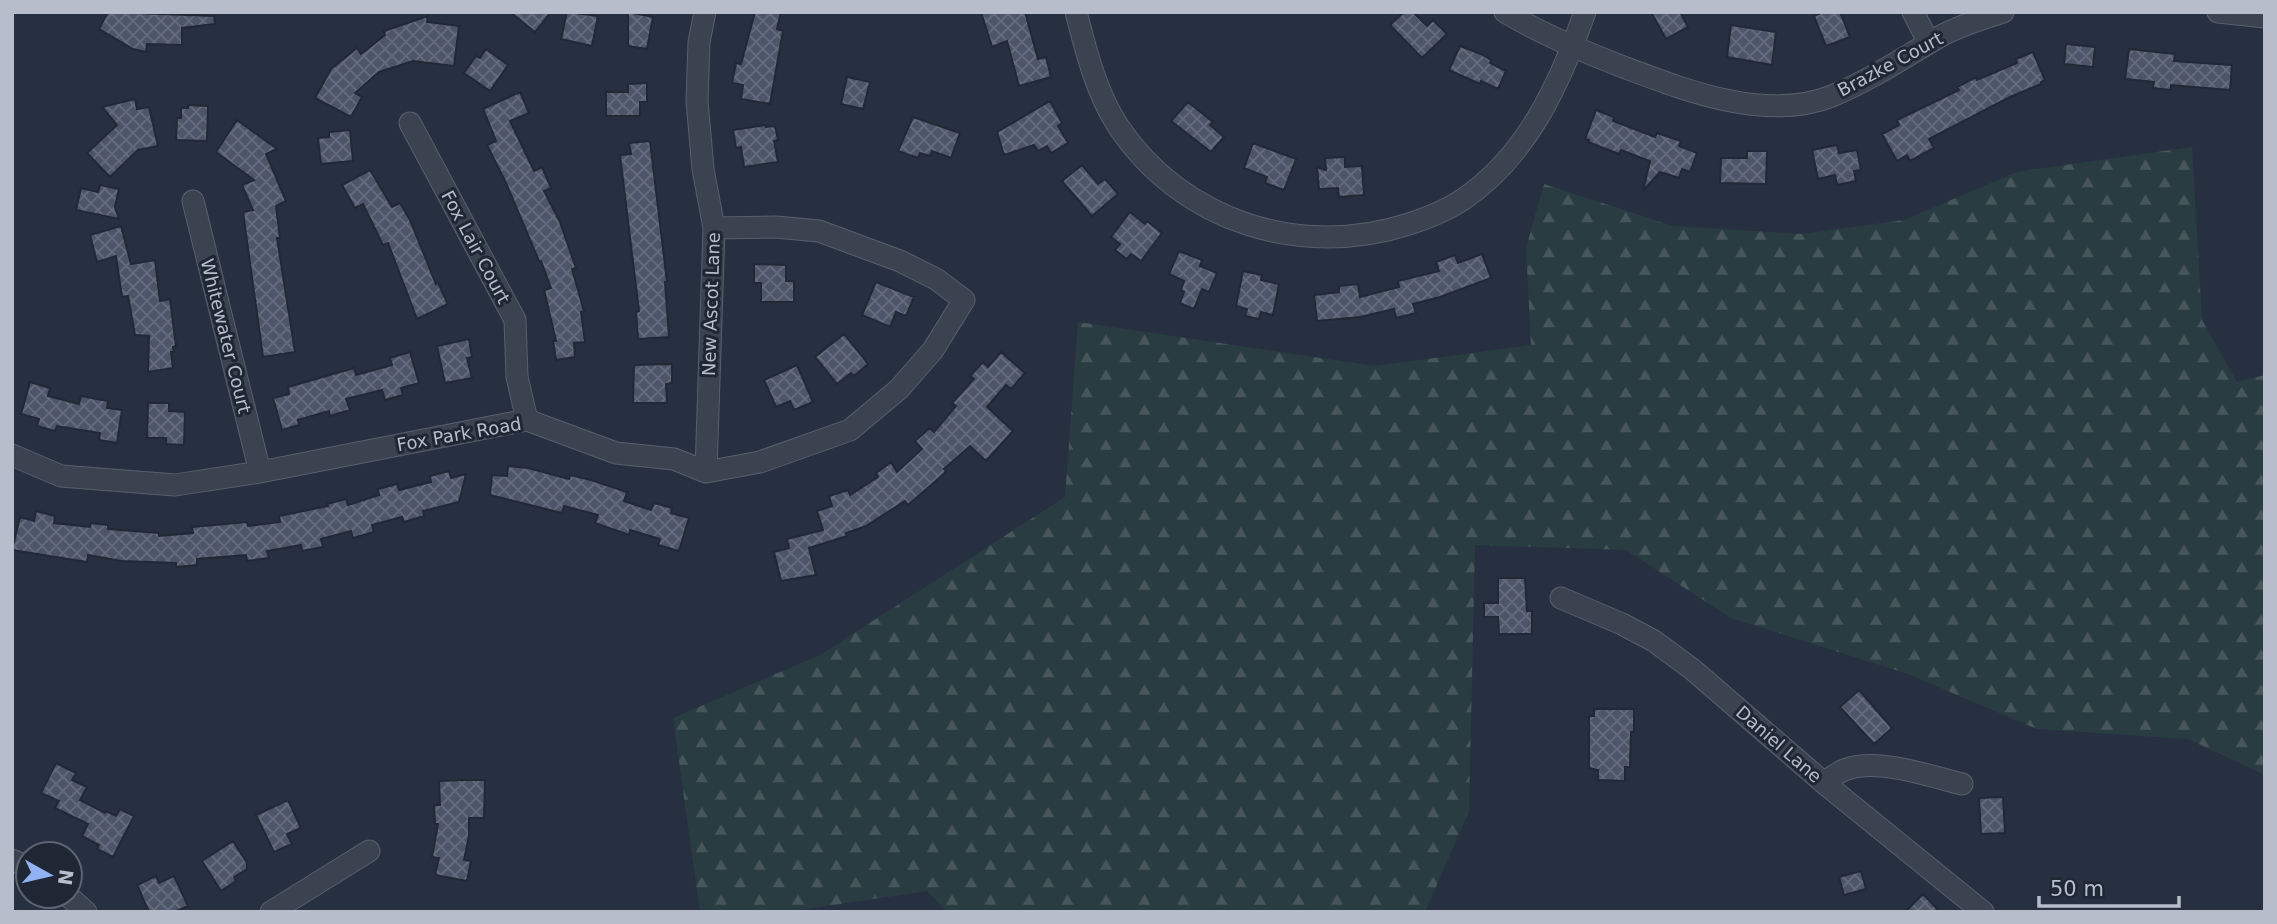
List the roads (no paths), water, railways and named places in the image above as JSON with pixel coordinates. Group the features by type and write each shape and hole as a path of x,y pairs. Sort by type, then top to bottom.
{"street":[{"name":"New Ascot Lane","path":"705,12 699,42 697,101 703,169 714,228 706,472"},
{"path":"1076,12 1102,96 1118,126 1155,172 1218,213 1277,233 1338,239 1395,229 1426,219 1461,201 1486,181 1513,153 1535,124 1557,83 1585,12"},
{"name":"Brazke Court","path":"1505,12 1573,47 1669,85 1707,97 1735,102 1793,105 1812,102 1840,92 1881,73 1951,32 2003,12"},
{"path":"1913,12 1929,43"},
{"path":"2218,12 2265,17"},
{"name":"Fox Lair Court","path":"410,123 515,320 517,377 527,420"},
{"name":"Whitewater Court","path":"193,201 260,472"},
{"path":"706,472 760,463 850,430 899,389 933,351 964,300 936,279 900,261 819,231 714,228"},
{"name":"Fox Park Road","path":"12,455 61,477 175,485 260,472 527,420 616,453 674,459 706,472"},
{"name":"Daniel Lane","path":"1561,598 1654,641 1705,680 1824,783 1983,912"},
{"path":"1824,783 1844,769 1859,765 1907,771 1962,784"},
{"path":"271,912 369,851"}]}
